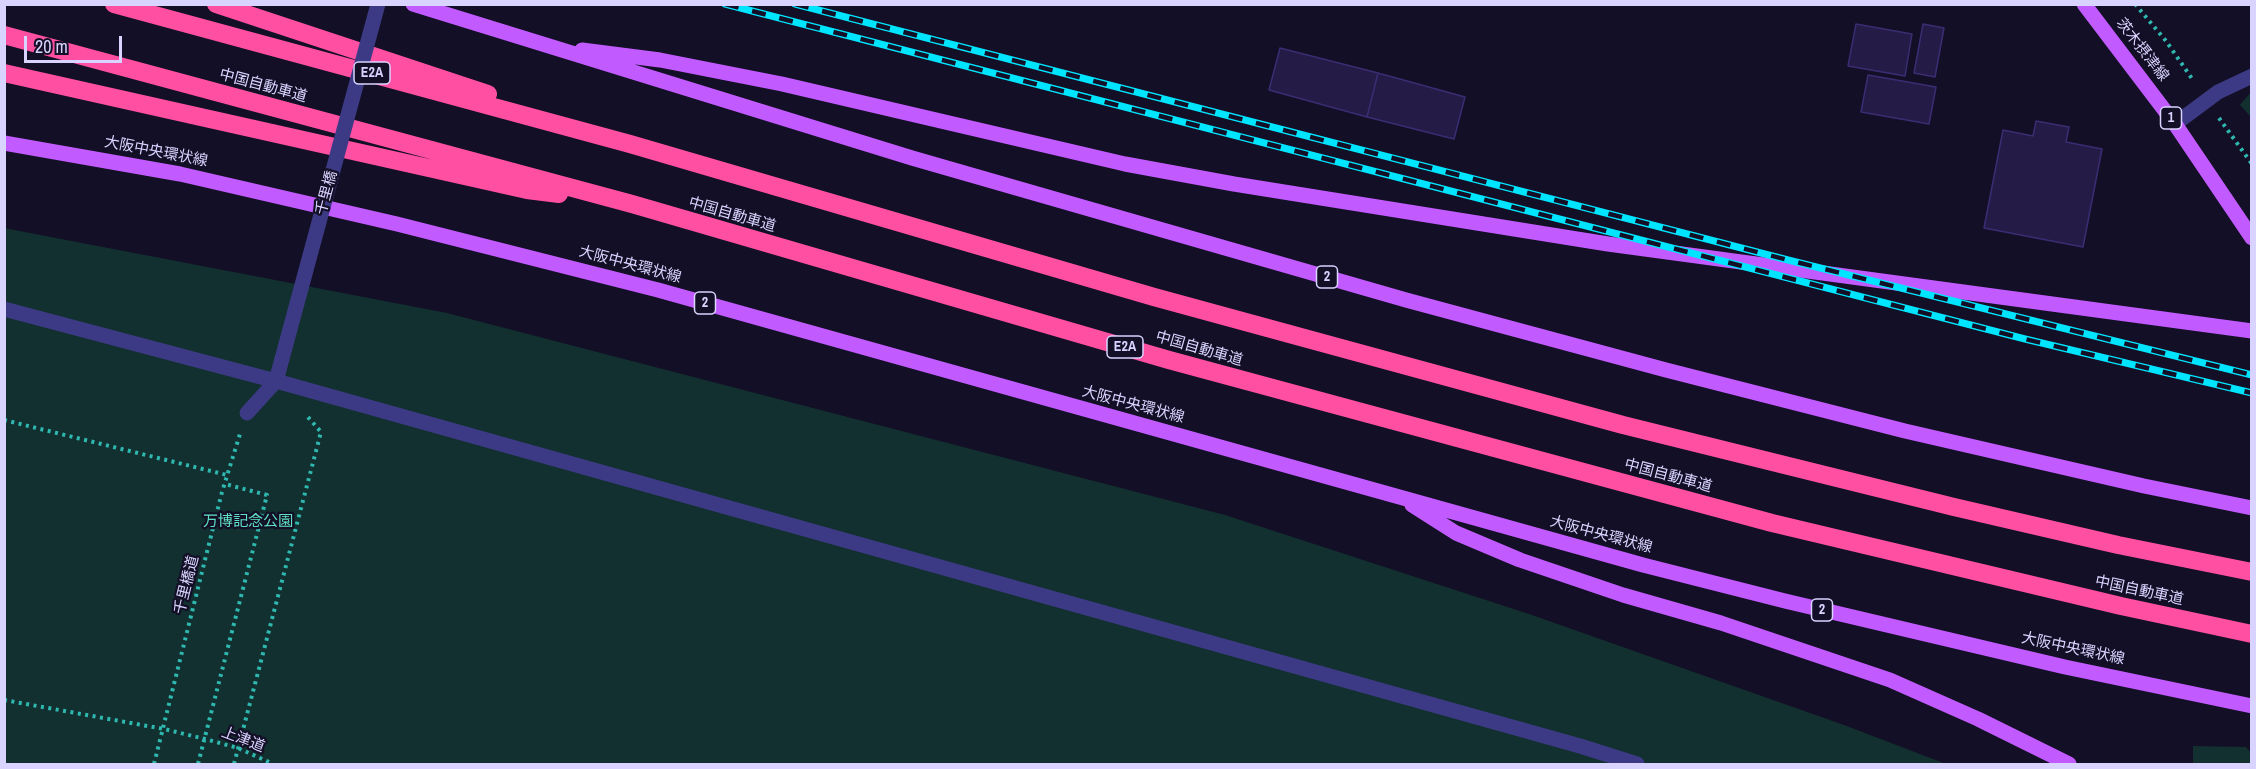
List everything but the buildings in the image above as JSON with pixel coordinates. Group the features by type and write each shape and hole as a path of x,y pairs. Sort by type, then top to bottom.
{"highway":[{"name":"E2A","path":"114,4 630,144 1165,300 1623,425 1943,505 2118,545 2252,572"},
{"path":"216,4 424,71 630,144"},
{"name":"中国自動車道","path":"4,35 632,204 1180,363 1749,517 1995,577 2252,634"},
{"path":"4,73 527,190 632,204"}],"main road":[{"name":"2","path":"413,4 534,43 1010,187 1525,332 1905,431 2144,486 2252,508"},
{"name":"茨木摂津線","path":"2084,4 2175,124 2252,238"},
{"path":"534,43 660,60 782,84 1125,164 1234,184 1608,244 2252,331"},
{"name":"大阪中央環状線","path":"4,143 180,174 397,224 658,290 1054,402 1397,495 1508,528 1774,598 2064,667 2252,706"},
{"path":"1397,495 1456,533 1520,560 1623,595 1721,623 1890,680 1987,723 2069,765"}],"lane":[{"name":"千里橋","path":"276,381 378,4"},
{"path":"2175,124 2218,92 2252,76"},
{"path":"4,309 276,381 1580,746 1637,765"},
{"path":"247,413 276,381"}],"path":[{"name":"千里橋道","path":"154,765 227,475 247,413"},
{"path":"234,765 321,432 306,415"},
{"path":"4,420 227,475"},
{"path":"198,765 267,495 225,484"},
{"name":"上津道","path":"4,700 164,729 238,748 273,765"}],"green space":[{"path":"2251,92 2251,117 2240,105"},
{"name":"万博記念公園","path":"4,228 447,313 1225,515 1532,615 1844,725 1946,764 5,764"},
{"path":"2193,746 2246,747 2251,753 2251,764 2193,764"}],"railway":[{"path":"725,4 2025,339 2252,393"},
{"path":"795,4 1788,260 2252,375"}]}
